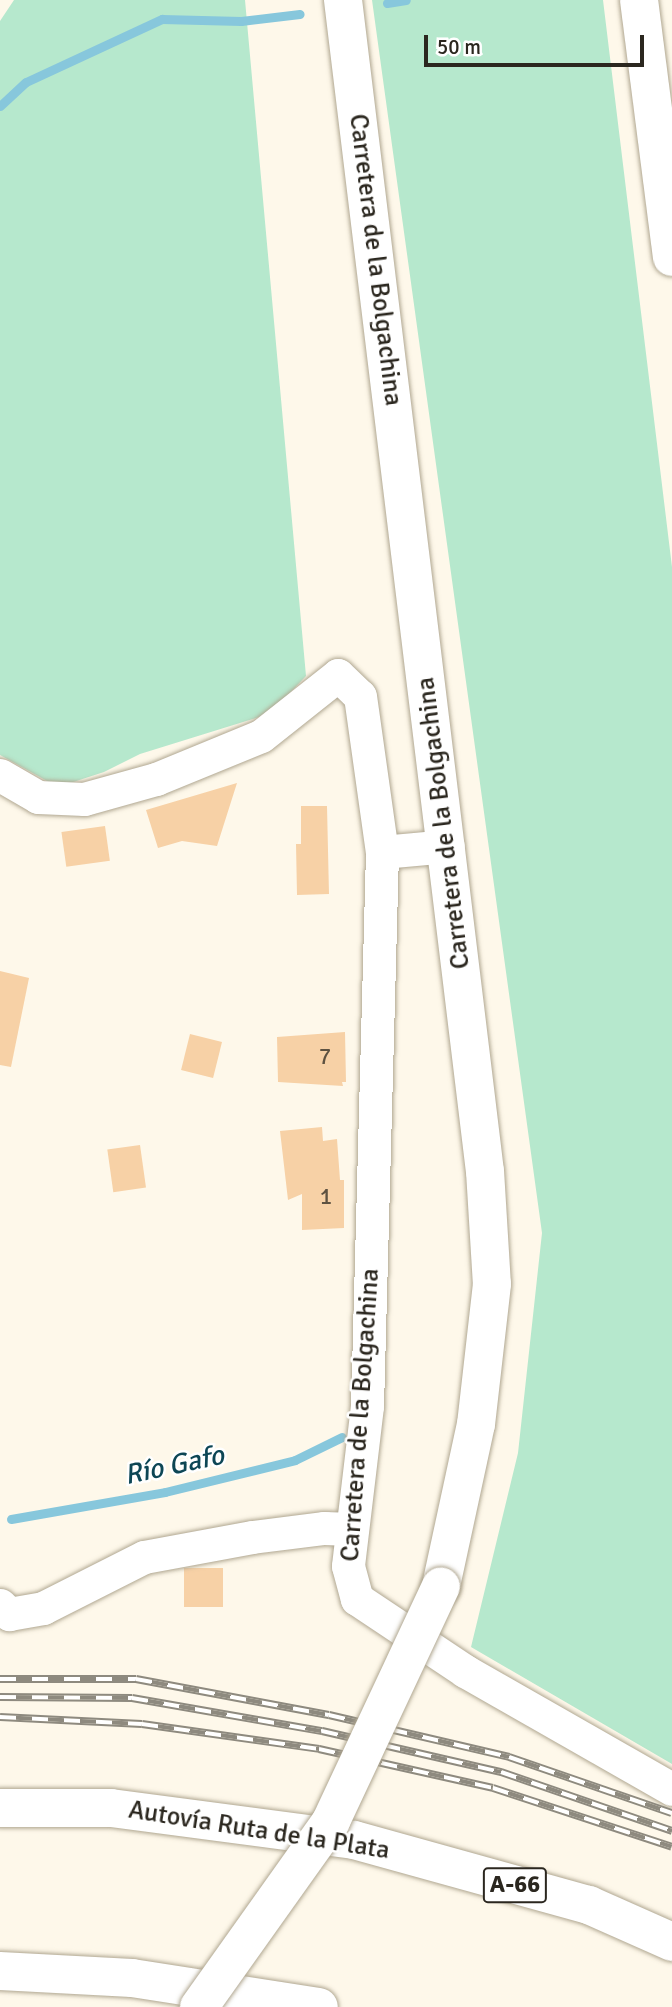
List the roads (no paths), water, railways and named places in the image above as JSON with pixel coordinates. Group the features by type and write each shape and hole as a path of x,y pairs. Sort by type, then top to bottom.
{"main road":[{"name":"Carretera de la Bolgachina","path":"199,2007 331,1821 441,1586 476,1424 492,1284 485,1171 448,846 343,0"},
{"path":"639,0 672,257"},
{"name":"Autovía Ruta de la Plata","path":"0,1808 111,1808 354,1840 589,1905 672,1942"},
{"path":"0,1971 132,1978 319,2007"}],"street":[{"name":"Carretera de la Bolgachina","path":"0,775 38,797 83,799 156,779 261,736 338,675 360,696 382,852 367,1406 348,1566 357,1600 465,1671 672,1789"},
{"path":"382,852 448,846"},
{"path":"0,1605 9,1614 43,1608 144,1557 252,1537 324,1528 352,1529"}],"waterway":[{"path":"387,3 406,0"},
{"path":"0,106 26,82 162,19 241,21 300,14"},
{"name":"Río Gafo","path":"11,1519 165,1492 295,1460 342,1437"}],"railway":[{"path":"0,1679 136,1679 329,1715 509,1757 672,1813"},
{"path":"0,1697 132,1698 322,1731 501,1772 672,1831"},
{"path":"0,1717 142,1724 319,1749 493,1788 672,1847"}]}
